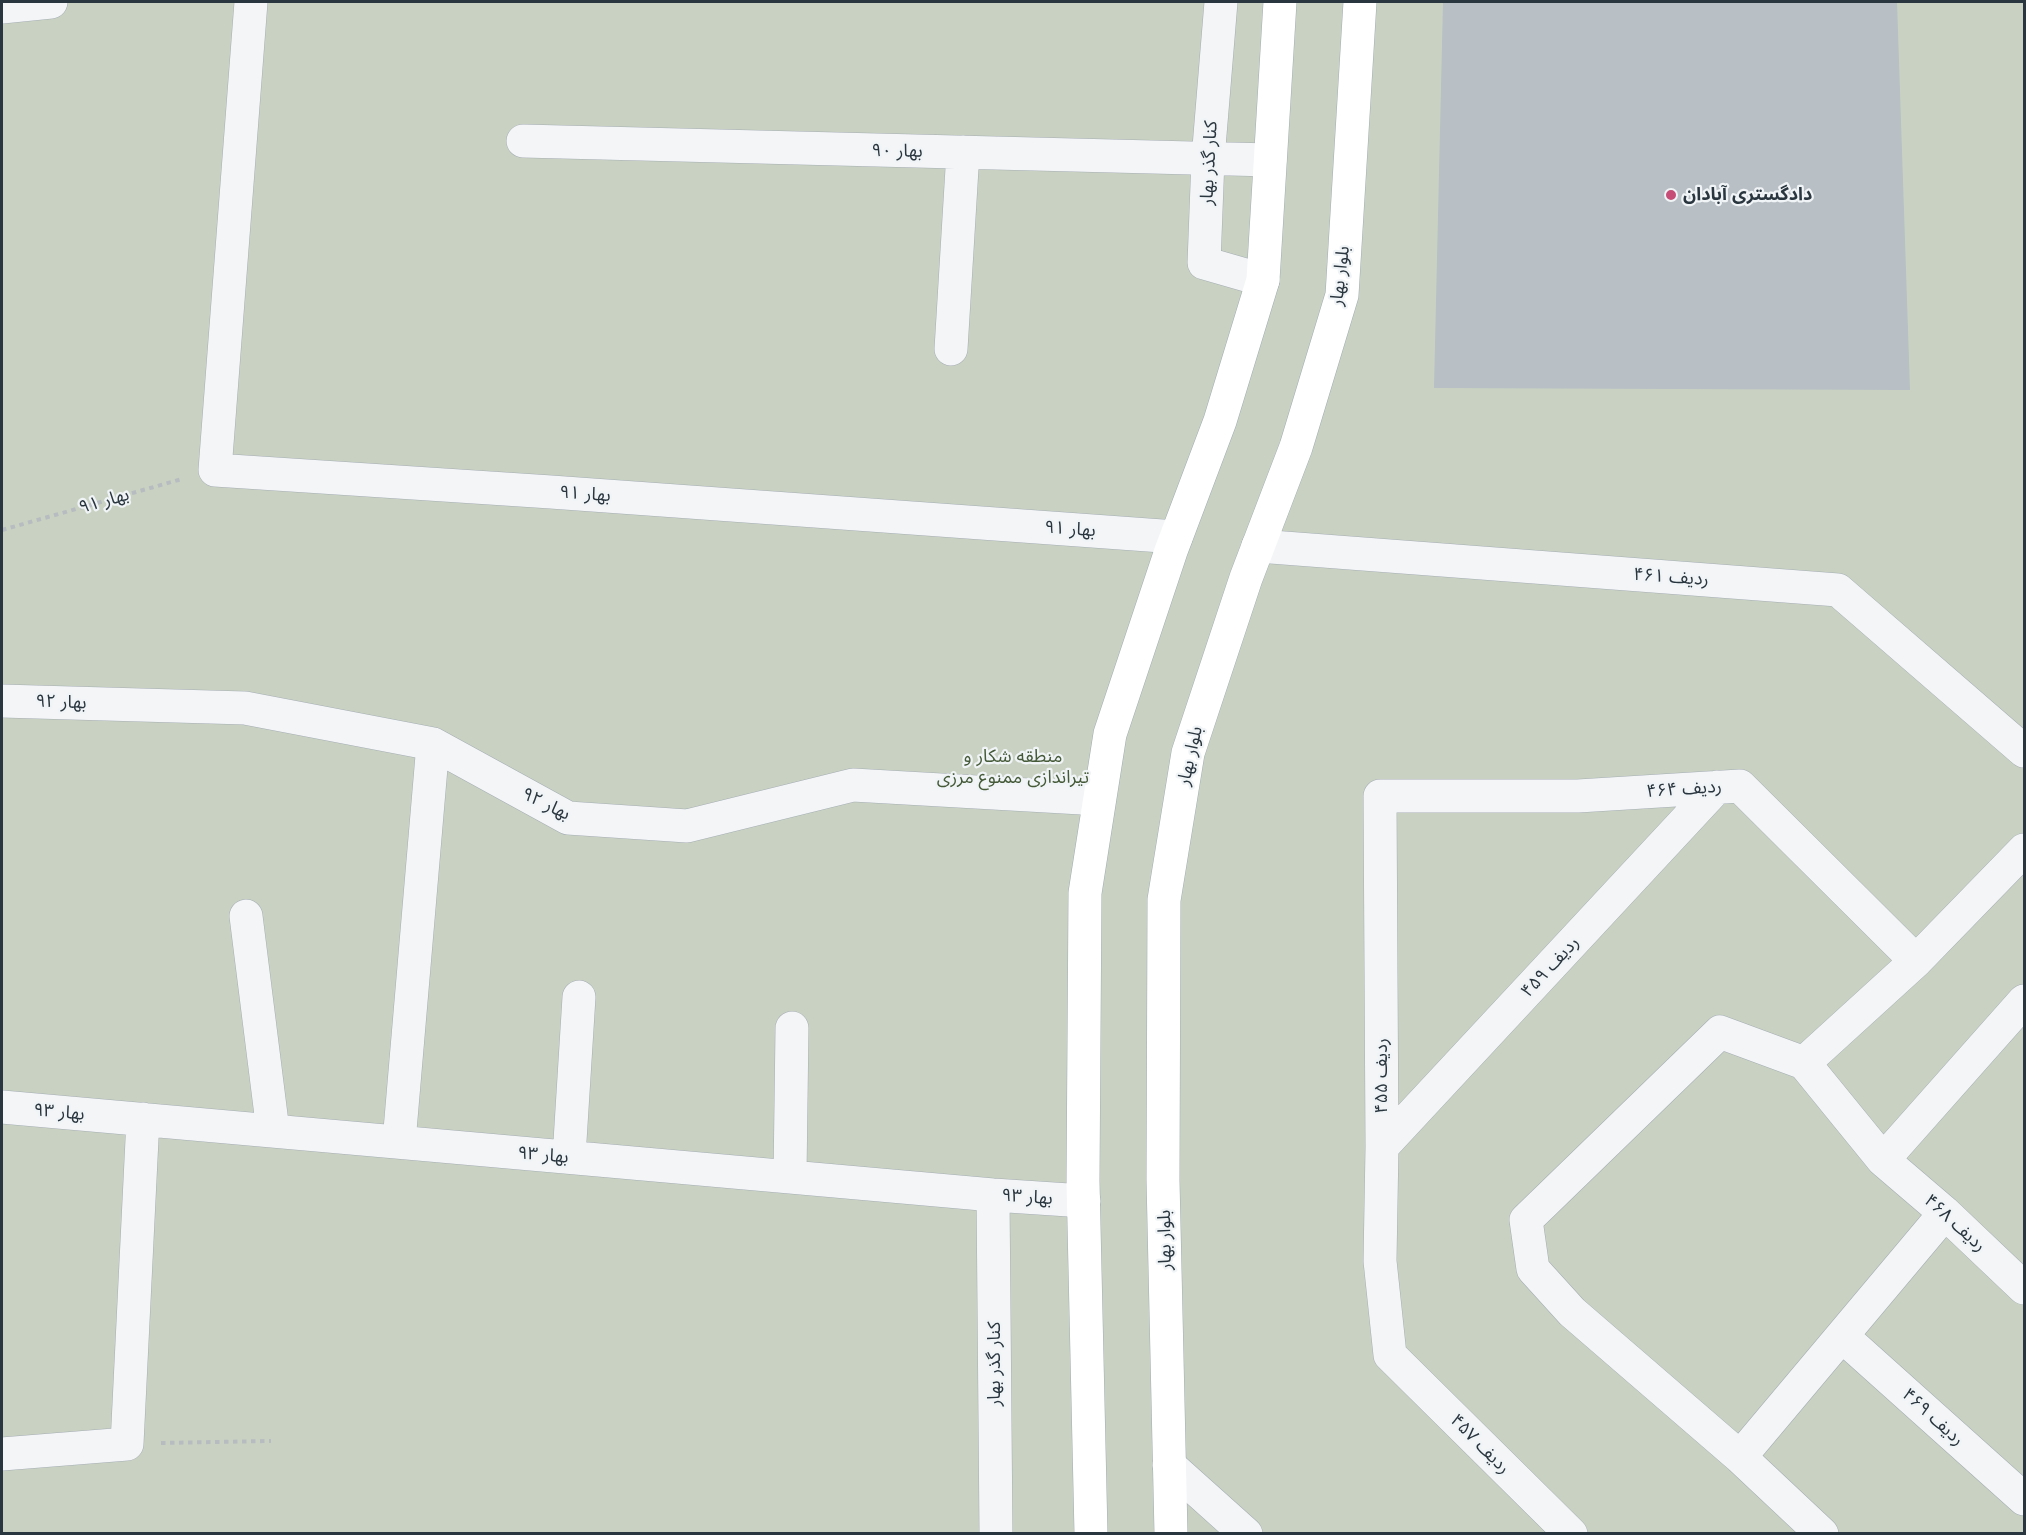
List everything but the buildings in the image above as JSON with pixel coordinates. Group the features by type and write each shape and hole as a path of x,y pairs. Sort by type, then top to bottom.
{"main road":[{"path":"1091,1533 1084,1201 1085,893 1110,734 1176,537 1220,421 1263,280 1280,2"},
{"name":"بلوار بهار","path":"1171,1533 1163,1180 1164,900 1188,753 1238,601 1296,447 1342,295 1360,2"}],"street":[{"path":"2,7 51,2"},
{"path":"215,470 251,2"},
{"name":"کنار گذر بهار","path":"1221,2 1208,159 1204,263 1263,280"},
{"name":"بهار ۹۰","path":"523,141 1270,160"},
{"path":"951,349 963,152"},
{"name":"بهار ۹۱","path":"215,470 1176,537"},
{"name":"ردیف ۴۶۱","path":"1258,546 1838,590 2025,751"},
{"name":"بهار ۹۲","path":"2,701 244,708 433,744 568,818 687,826 853,785 1100,799"},
{"path":"399,1142 433,744"},
{"name":"ردیف ۴۶۴","path":"1380,796 1578,796 1740,786 1917,961"},
{"name":"ردیف ۴۵۹","path":"1383,1147 1717,787"},
{"name":"ردیف ۴۵۵","path":"1380,796 1383,1147 1380,1261 1390,1355"},
{"path":"1821,1533 1740,1457 1564,1303 1533,1269 1526,1220 1720,1032 1804,1063 1917,961 2025,850"},
{"path":"246,916 273,1131"},
{"path":"568,1157 579,997"},
{"path":"1883,1160 2018,1021"},
{"path":"790,1177 792,1028"},
{"name":"ردیف ۴۶۸","path":"1804,1063 1883,1160 1946,1213 2025,1288"},
{"name":"بهار ۹۳","path":"2,1107 993,1196 1084,1201"},
{"path":"2,1454 128,1444 143,1119"},
{"name":"کنار گذر بهار","path":"993,1196 996,1533"},
{"path":"1740,1457 1946,1213"},
{"name":"ردیف ۴۶۹","path":"1842,1336 2025,1499"},
{"name":"ردیف ۴۵۷","path":"1390,1355 1570,1533"},
{"path":"1169,1465 1246,1533"}],"path":[{"name":"بهار ۹۱","path":"2,530 215,470"},
{"path":"128,1444 271,1441"}],"green space":[{"name":"منطقه شکار و تیراندازی ممنوع مرزی","path":"2,2 2024,2 2024,1533 2,1533"}],"place":[{"name":"دادگستری آبادان","path":"1671,195"}]}
